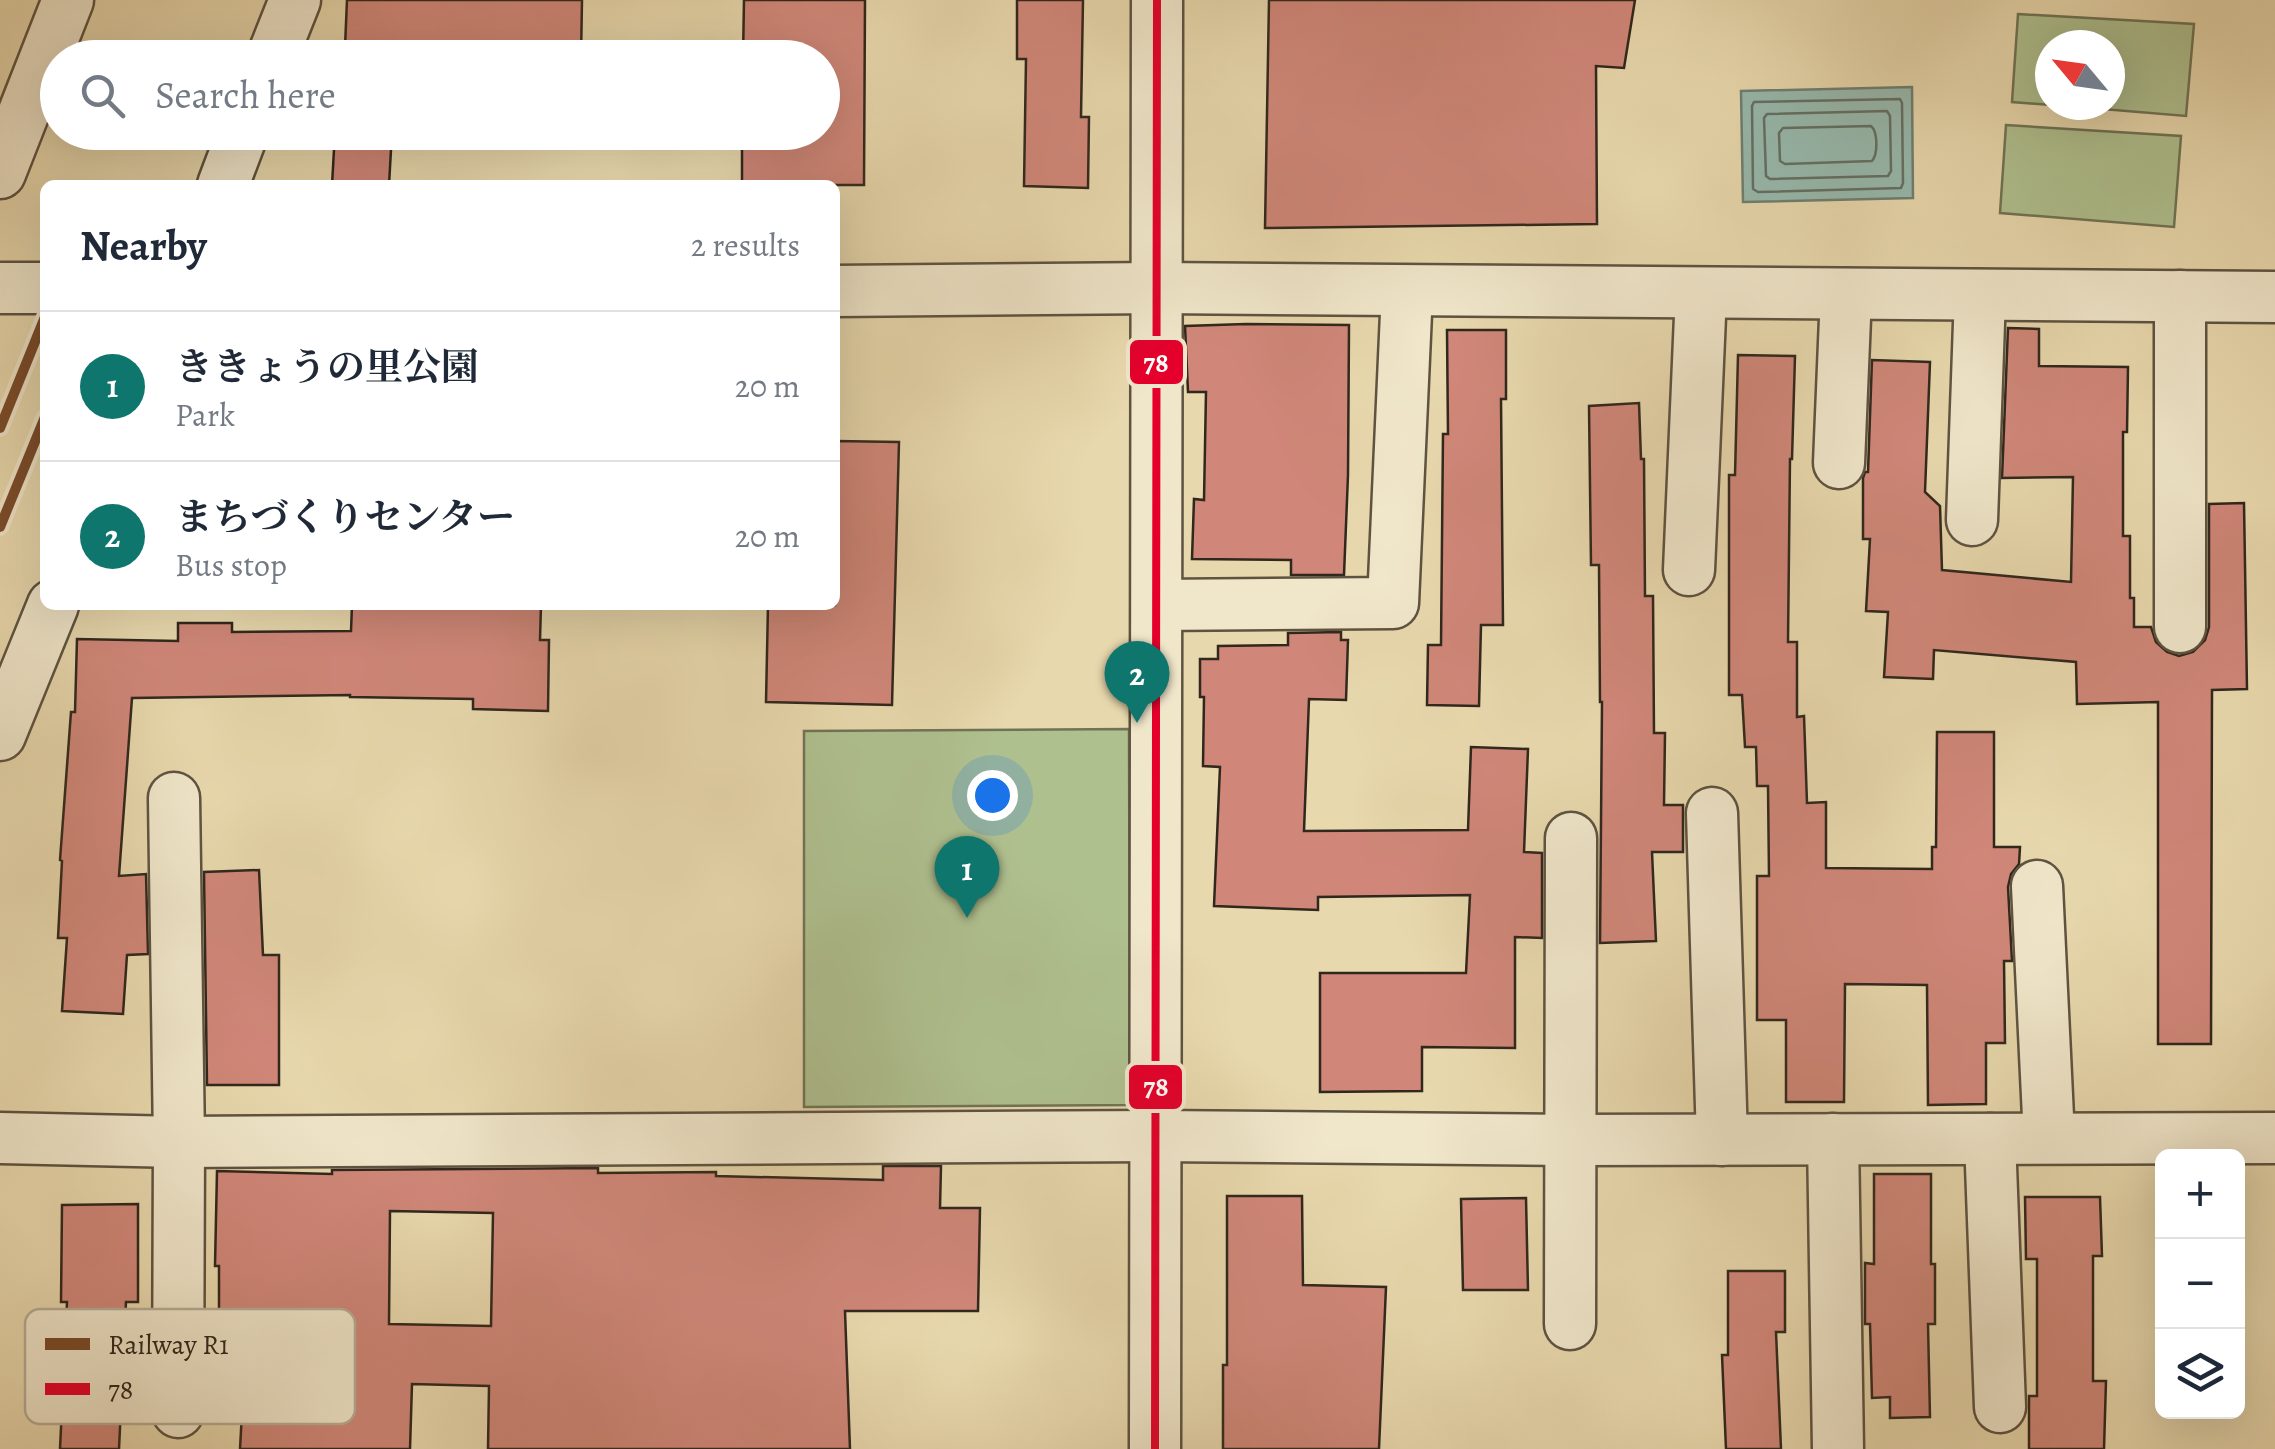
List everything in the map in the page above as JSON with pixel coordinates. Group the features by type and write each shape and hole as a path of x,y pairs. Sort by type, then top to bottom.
{"street":[{"path":"52,40 68,0"},
{"path":"279,40 294,0"},
{"path":"1155,1449 1157,0"},
{"path":"0,173 40,71"},
{"path":"225,180 236,150"},
{"path":"0,288 40,288"},
{"path":"840,291 1158,288 2275,297"},
{"path":"1157,605 1393,603 1407,290"},
{"path":"1689,570 1701,293"},
{"path":"1839,463 1846,294"},
{"path":"1972,520 1980,295"},
{"path":"2180,296 2180,627"},
{"path":"0,735 51,610"},
{"path":"174,798 178,1309"},
{"path":"1712,813 1722,1140"},
{"path":"1570,1324 1571,838"},
{"path":"2037,886 2049,1138"},
{"path":"0,1138 179,1142 1156,1136 1570,1140 2275,1138"},
{"path":"1834,1139 1838,1449"},
{"path":"1990,1139 2000,1408"}],"green space":[{"path":"2018,14 2194,24 2186,116 2125,111 2125,30 2035,30 2035,104 2012,102"},
{"path":"2006,125 2181,136 2174,227 2000,213"},
{"path":"1129,729 1130,1105 804,1107 804,731"}],"water":[{"path":"1912,87 1913,198 1743,202 1741,91"}],"building":[{"path":"347,0 582,0 581,40 345,40"},
{"path":"744,0 865,0 864,185 840,185 840,180 742,180 742,150 840,150 840,40 743,40"},
{"path":"1017,0 1083,0 1081,117 1089,117 1088,188 1024,186 1026,59 1017,59"},
{"path":"1269,0 1635,0 1624,68 1596,66 1597,224 1265,228"},
{"path":"334,150 391,150 389,180 332,180"},
{"path":"1349,325 1344,575 1291,575 1291,560 1192,559 1194,499 1204,500 1206,392 1188,392 1185,326"},
{"path":"2008,328 2039,329 2039,366 2128,367 2127,432 2123,432 2123,536 2130,536 2130,598 2134,598 2134,627 2151,627 2156,642 2167,652 2179,656 2193,652 2205,640 2209,627 2209,504 2244,503 2247,689 2212,690 2211,1044 2158,1044 2158,702 2077,704 2076,662 1934,650 1933,679 1884,677 1888,612 1866,611 1870,539 1863,539 1863,478 1868,472 1872,360 1930,362 1925,492 1940,506 1942,570 2071,582 2073,477 2002,478"},
{"path":"1447,330 1506,330 1506,399 1501,399 1503,625 1481,625 1479,706 1427,705 1428,645 1441,645"},
{"path":"1738,355 1795,356 1788,642 1797,642 1797,717 1804,716 1807,803 1826,802 1826,868 1932,869 1932,847 1936,847 1937,732 1994,732 1994,847 2020,847 2019,864 2008,887 2012,961 2004,961 2005,1043 1986,1043 1986,1104 1928,1105 1927,985 1845,984 1844,1102 1786,1102 1786,1020 1757,1020 1757,876 1769,876 1768,786 1757,786 1756,747 1745,747 1742,695 1729,695 1729,475 1735,475"},
{"path":"1639,403 1644,459 1645,596 1653,596 1654,733 1665,733 1664,805 1683,805 1683,852 1652,852 1656,941 1600,943 1602,702 1599,565 1591,565 1589,406"},
{"path":"840,441 899,442 892,705 766,702 768,610 840,610"},
{"path":"352,610 541,610 540,640 549,640 548,711 473,709 473,699 350,695 132,698 119,876 146,874 148,954 127,955 123,1014 62,1011 67,938 58,938 60,860 71,712 75,712 77,639 178,641 178,623 232,623 232,632 351,631"},
{"path":"1341,632 1341,640 1348,640 1346,700 1309,699 1304,831 1468,830 1471,747 1528,749 1524,852 1542,853 1542,938 1515,937 1515,1048 1422,1047 1422,1091 1320,1092 1320,973 1466,973 1470,895 1318,897 1318,910 1214,906 1220,767 1203,766 1200,659 1218,659 1218,646 1288,645 1288,633"},
{"path":"259,870 263,955 279,955 279,1085 207,1085 204,872"},
{"path":"883,1166 941,1166 940,1208 980,1208 978,1311 845,1311 850,1449 488,1449 489,1386 412,1384 410,1449 240,1449 241,1424 355,1424 355,1309 219,1309 219,1266 215,1266 217,1171 332,1174 332,1170 598,1168 598,1173 716,1172 716,1176 883,1180","holes":["390,1211 493,1213 491,1326 389,1324"]},
{"path":"1874,1174 1931,1174 1935,1324 1928,1324 1930,1417 1890,1418 1890,1397 1872,1398 1870,1324 1865,1324 1865,1263 1874,1264"},
{"path":"1227,1196 1302,1196 1303,1285 1386,1287 1379,1449 1223,1449"},
{"path":"2025,1197 2100,1197 2102,1256 2093,1256 2093,1381 2106,1381 2104,1449 2029,1449 2029,1396 2037,1396 2037,1259 2026,1259"},
{"path":"1526,1198 1528,1290 1463,1290 1461,1199"},
{"path":"138,1204 138,1302 126,1302 126,1309 67,1309 67,1302 61,1302 62,1205"},
{"path":"1728,1271 1785,1271 1785,1332 1776,1332 1781,1449 1726,1449 1722,1355 1728,1355"},
{"path":"61,1424 120,1424 119,1449 60,1449"}],"rail line":[{"name":"R1","path":"0,428 40,329"},
{"name":"R1","path":"0,527 40,429"}],"transit line":[{"name":"78","path":"1155,1449 1157,0"}],"place":[{"name":"まちづくりセンター","path":"1137,723"},
{"name":"ききょうの里公園","path":"967,918"}]}
